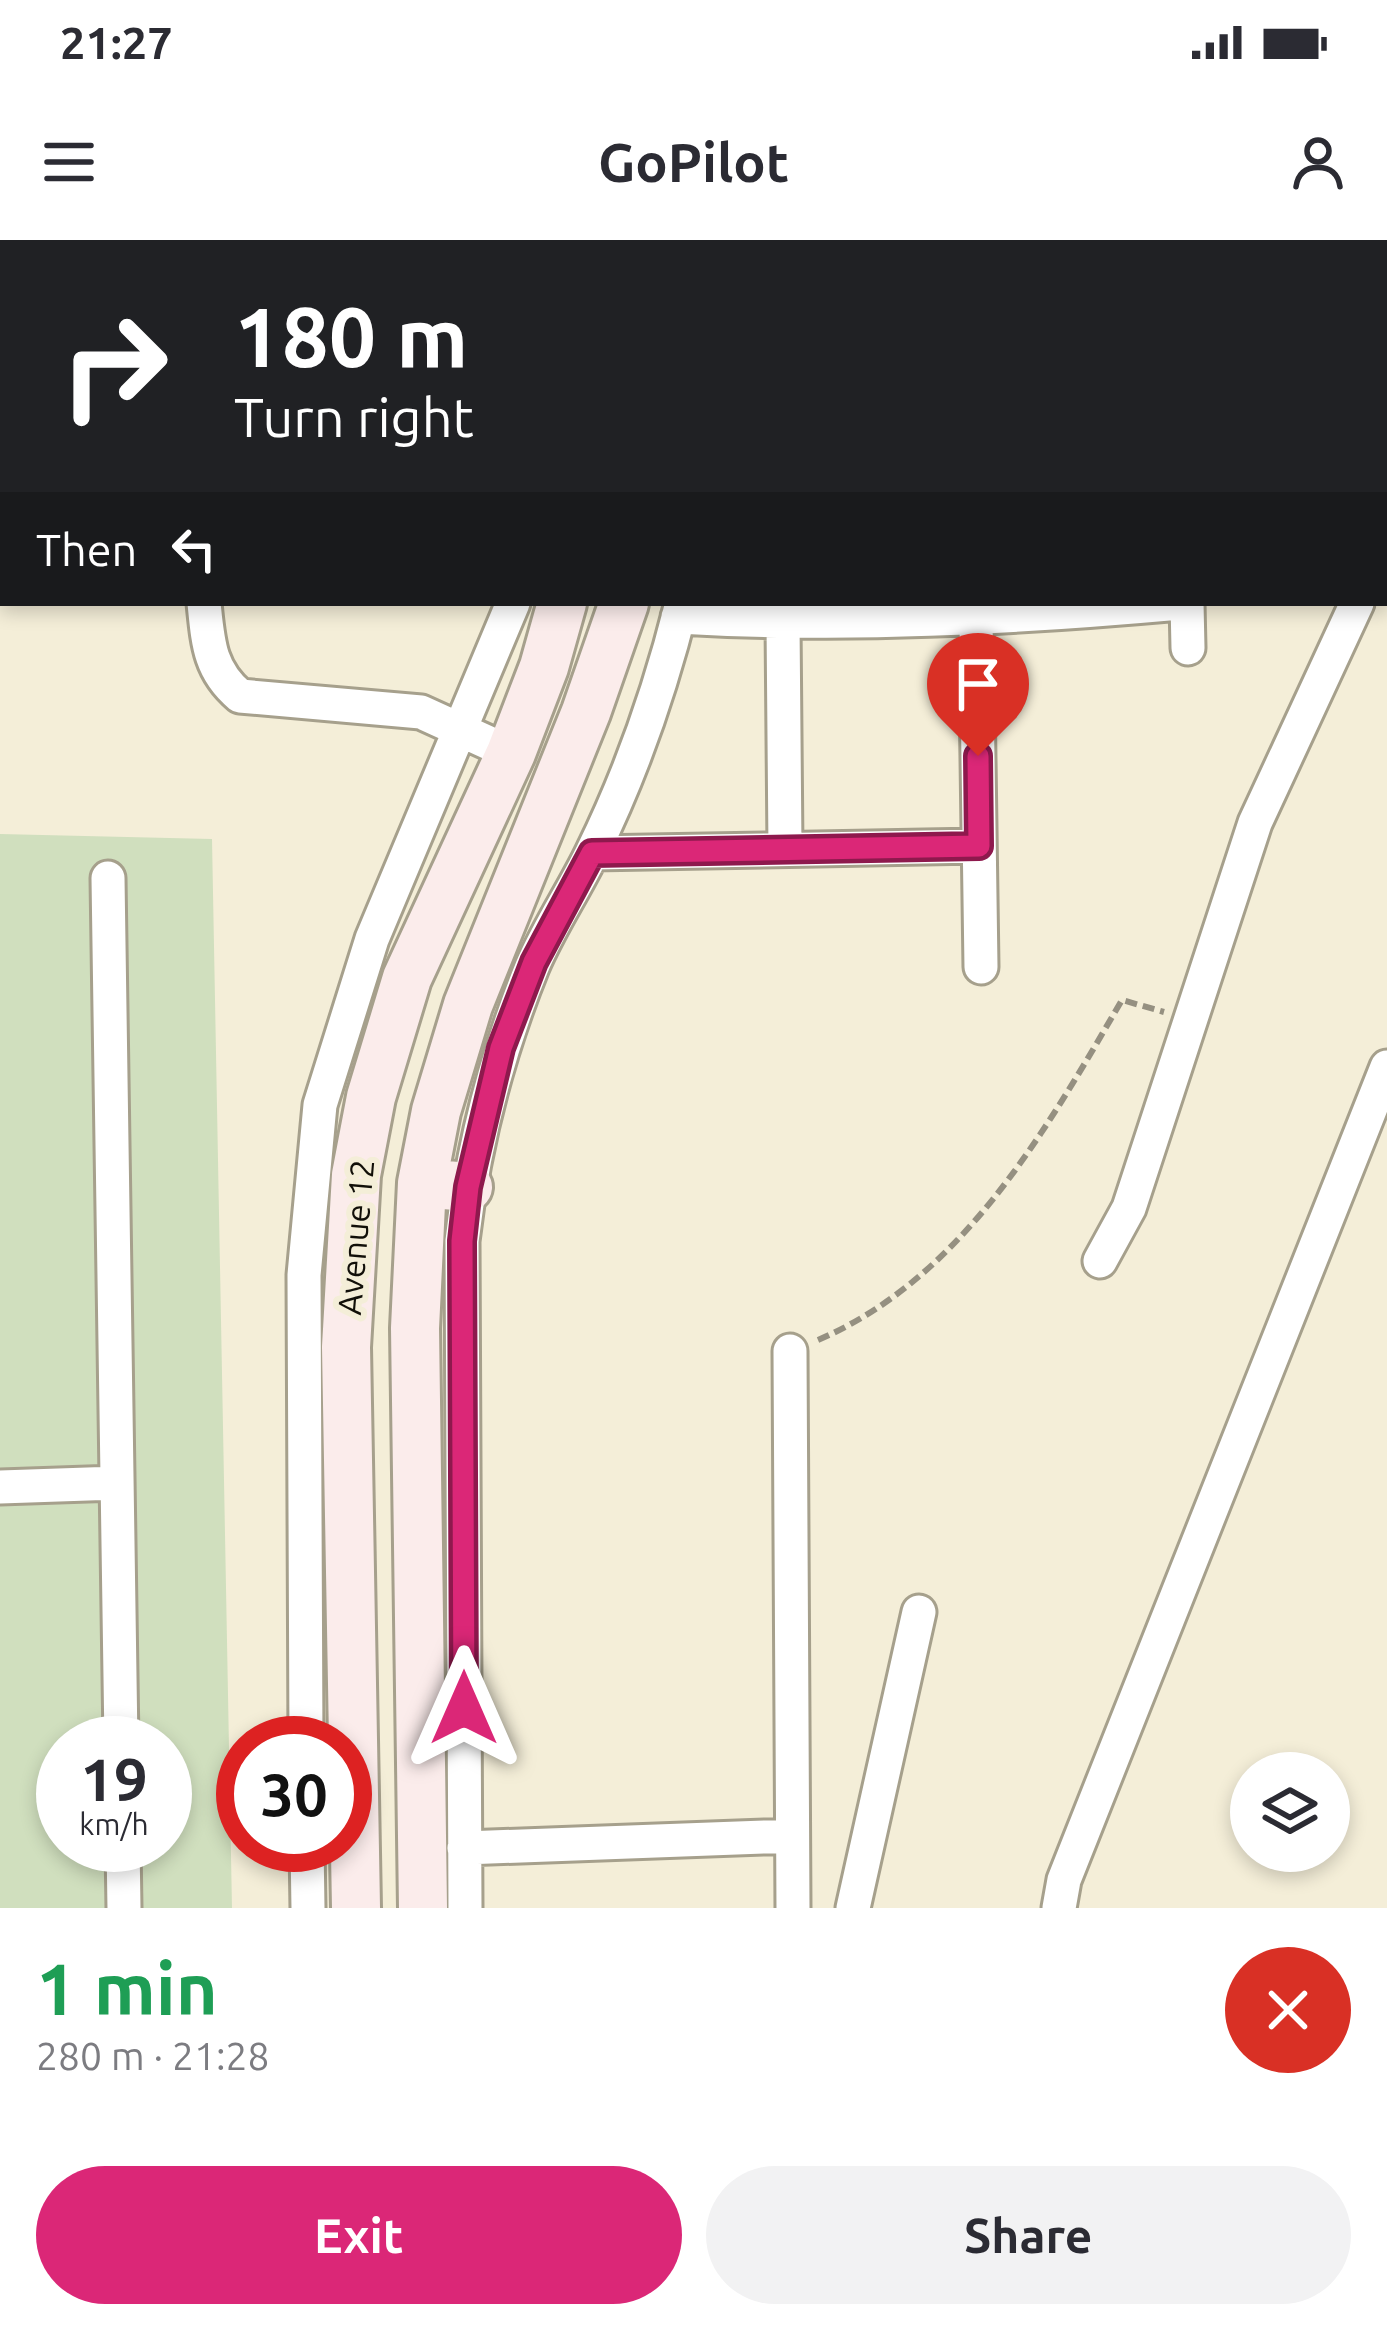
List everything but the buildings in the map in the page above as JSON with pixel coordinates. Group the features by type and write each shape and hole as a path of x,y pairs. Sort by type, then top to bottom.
{"main road":[{"name":"Avenue 12","path":"356,1908 346,1347 356,1175 371,1096 407,978 511,753 561,606"},
{"name":"Avenue 12","path":"423,1908 415,1328 445,1185 436,1111 468,1005 586,712 623,606"}],"street":[{"path":"204,606 212,663 220,680 240,696 421,712 511,753"},
{"path":"306,1716 304,1275 320,1105 371,938 464,728 512,606"},
{"path":"465,1908 462,1241 445,1185 542,946 592,853 636,746 680,610 783,623 976,621 1148,606"},
{"path":"1183,606 1188,648"},
{"path":"1100,1262 1129,1208 1255,823 1356,606"},
{"path":"976,621 981,967"},
{"path":"783,623 785,849"},
{"path":"592,853 979,846"},
{"path":"108,878 121,1716"},
{"path":"1059,1908 1064,1880 1387,1067"},
{"path":"790,1352 793,1908"},
{"path":"0,1486 117,1483"},
{"path":"853,1908 919,1612"},
{"path":"464,1848 792,1836"},
{"path":"123,1872 124,1908"},
{"path":"308,1872 308,1908"}],"path":[{"path":"790,1352 855,1324 927,1269 980,1218 1065,1097 1122,1000 1190,1019"}],"green space":[{"path":"0,834 212,839 228,1716 216,1716 216,1872 231,1872 232,1908 0,1908"}],"route":[{"path":"464,1708 462,1241 468,1187 501,1048 557,914 592,853 979,846 978,756"}]}
